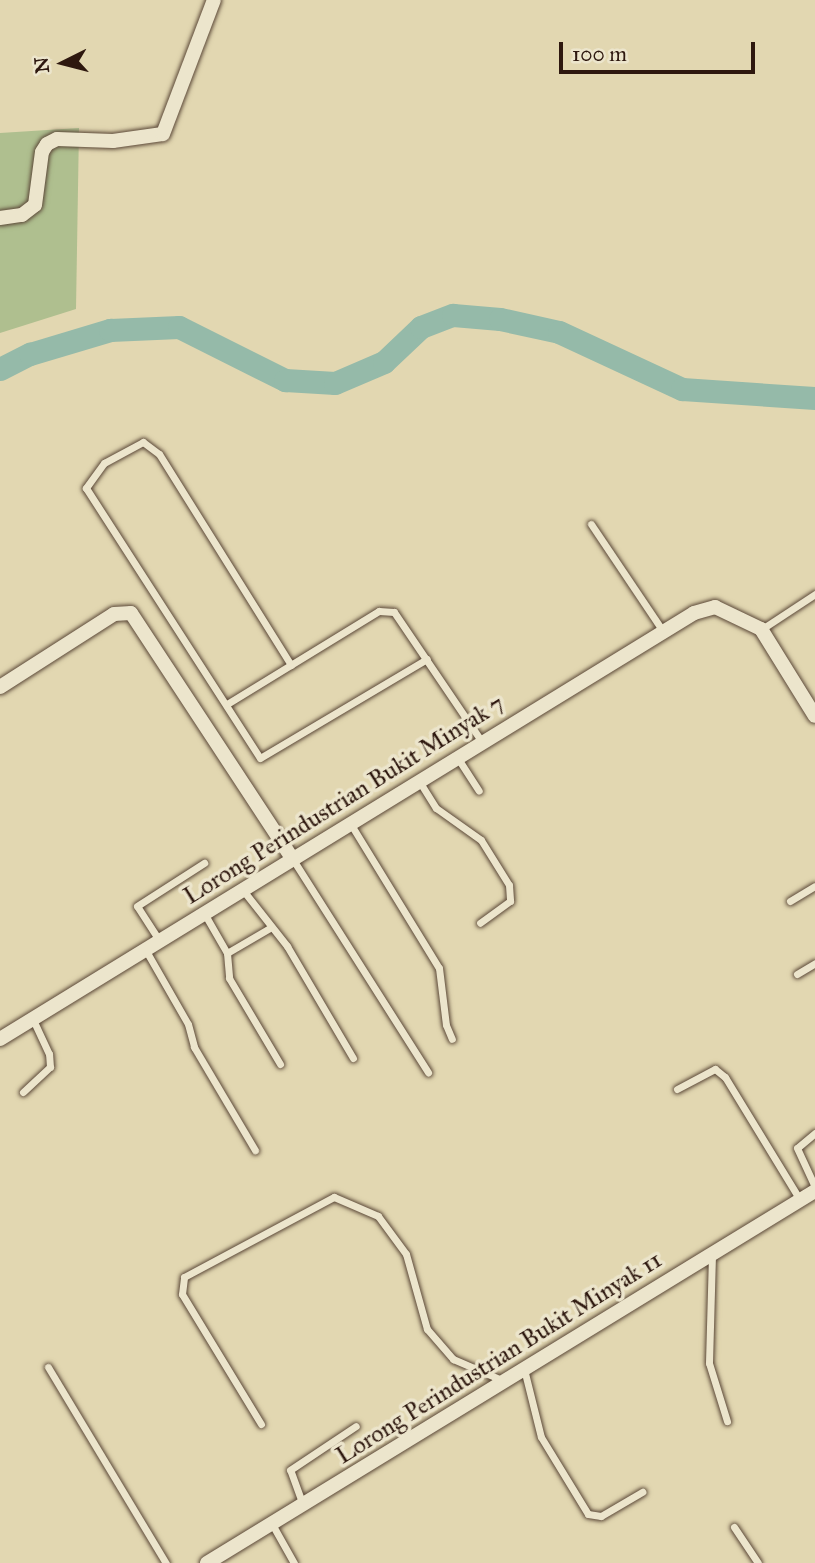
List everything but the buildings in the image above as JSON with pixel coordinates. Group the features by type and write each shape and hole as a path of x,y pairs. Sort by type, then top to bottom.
{"street":[{"path":"0,218 22,215 36,205 42,152 47,144 57,139 113,141 163,134 214,0"},
{"name":"Lorong Perindustrian Bukit Minyak 7","path":"0,1039 694,613 715,607 761,629"},
{"path":"2,682 114,614 131,613 292,858"},
{"path":"761,629 815,716"},
{"name":"Lorong Perindustrian Bukit Minyak 11","path":"207,1563 800,1201 815,1189"}],"lane":[{"path":"291,665 159,454 143,442 104,463 86,488 260,758 427,659"},
{"path":"591,524 663,631"},
{"path":"761,629 815,594"},
{"path":"227,704 379,611 394,612 482,742"},
{"path":"457,757 479,791"},
{"path":"418,780 436,808 481,840 509,885 510,901 480,923"},
{"path":"350,822 439,968 446,1025 452,1039"},
{"path":"292,858 428,1072"},
{"path":"159,940 137,906 204,863"},
{"path":"790,901 815,886"},
{"path":"241,889 314,988 353,1058"},
{"path":"203,913 227,953 229,978 280,1064"},
{"path":"227,953 270,928"},
{"path":"145,949 188,1024 194,1047 255,1150"},
{"path":"797,974 815,963"},
{"path":"23,1092 50,1068 49,1054 33,1018"},
{"path":"677,1089 715,1069 726,1077 800,1201"},
{"path":"815,1133 797,1148 815,1189"},
{"path":"261,1424 182,1294 184,1277 334,1196 378,1216 407,1254 427,1329 453,1359 504,1382"},
{"path":"712,1254 709,1363 727,1421"},
{"path":"48,1367 166,1563"},
{"path":"524,1369 541,1437 588,1514 601,1516 642,1492"},
{"path":"303,1505 290,1470 356,1426"},
{"path":"272,1524 294,1563"},
{"path":"734,1527 758,1563"}],"green space":[{"path":"79,128 76,309 0,333 0,133"}],"waterway":[{"path":"0,369 30,354 110,330 179,327 285,380 335,383 384,362 421,327 453,315 500,319 559,332 682,389 815,398"}]}
